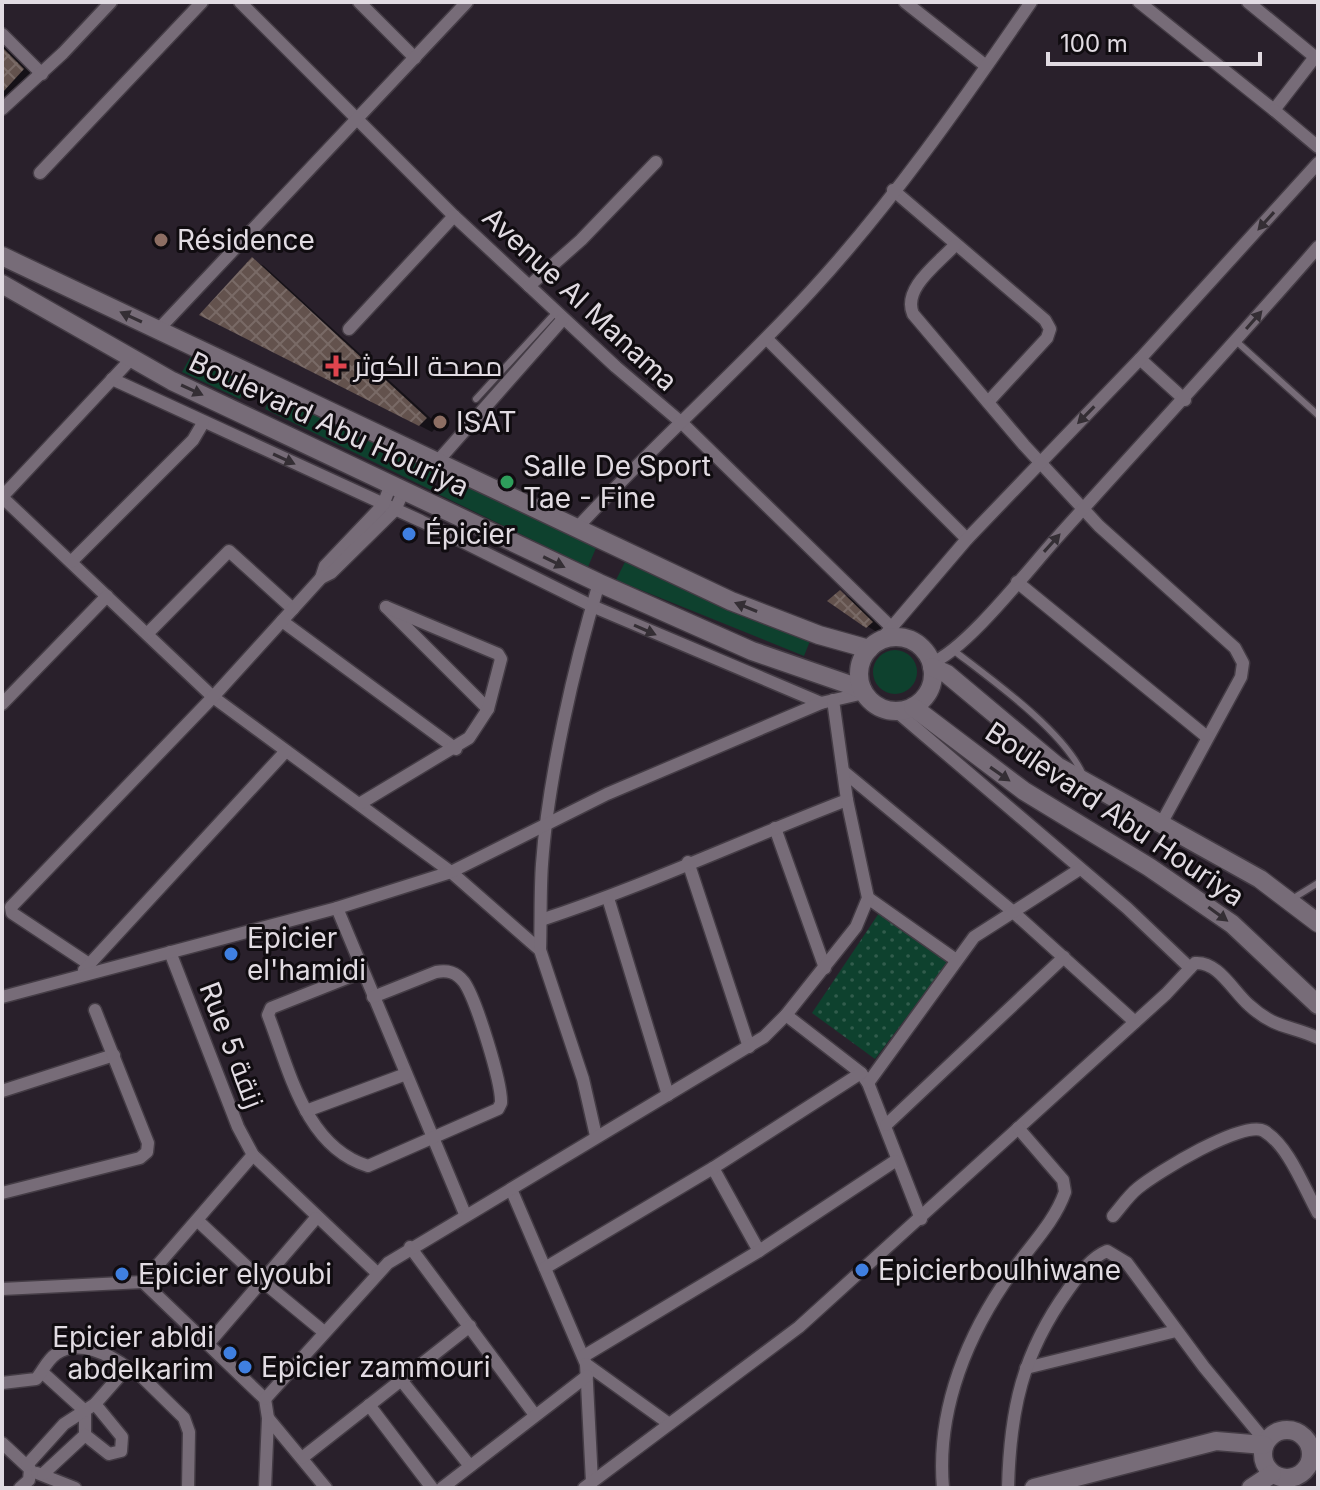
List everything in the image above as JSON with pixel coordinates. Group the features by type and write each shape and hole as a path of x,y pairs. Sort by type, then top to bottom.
{"main road":[{"name":"Boulevard Abu Houriya","path":"2,256 763,614 880,639"},
{"name":"Boulevard Abu Houriya","path":"2,284 172,381 599,583 752,651 863,691"},
{"path":"897,637 910,640 921,648 931,665 928,692 904,709 875,705 863,691 859,667 880,639 897,637"},
{"name":"Boulevard Abu Houriya","path":"931,665 947,674 1030,745 1088,785 1260,879 1318,923"},
{"name":"Boulevard Abu Houriya","path":"904,709 1024,791 1149,867 1232,924 1318,1005"},
{"path":"1034,1488 1216,1441 1265,1443 1282,1431 1310,1431 1310,1449 1314,1459 1302,1473 1251,1488"},
{"path":"1265,1443 1264,1461 1280,1480"}],"street":[{"path":"2,109 42,74 111,2"},
{"path":"40,173 202,2"},
{"name":"Avenue Al Manama","path":"240,2 454,216 559,315 682,423 880,639"},
{"path":"359,2 415,58"},
{"path":"158,330 467,2"},
{"path":"905,2 986,66"},
{"path":"577,528 767,339 837,262 1031,2"},
{"path":"1139,2 1318,147"},
{"path":"1248,2 1316,56 1274,110"},
{"path":"2,34 42,74"},
{"path":"529,286 581,240 656,162"},
{"path":"880,639 967,539 1140,359 1318,163"},
{"path":"893,190 1045,320 1050,329 1047,338 988,402"},
{"path":"349,329 454,216"},
{"path":"955,245 912,293 909,304 913,314 1039,462 1133,559 1235,648 1243,663 1241,677 1161,824"},
{"path":"931,665 953,650 1017,582 1185,400 1318,247"},
{"path":"437,462 559,315"},
{"path":"767,339 967,539"},
{"path":"132,358 2,497 213,697 451,872 540,950"},
{"path":"1140,359 1185,400"},
{"path":"112,379 592,606 827,702"},
{"path":"71,562 193,440 203,423"},
{"path":"89,964 12,913 11,907 213,697 321,578 325,566 389,508 398,487"},
{"path":"147,634 229,551 293,609"},
{"path":"1017,582 1207,737"},
{"path":"596,1136 583,1079 540,950 542,863 548,822 563,735 599,583"},
{"path":"2,704 107,596"},
{"path":"361,803 456,749 469,738 488,709 501,659 498,654 386,607 488,709"},
{"path":"282,621 456,749"},
{"path":"2,997 337,908 451,872 548,822 827,702 863,691"},
{"path":"265,1399 376,1272 410,1247 749,1047 786,1015 825,968 856,927 868,898 827,702"},
{"path":"904,709 1190,968"},
{"path":"77,979 286,751"},
{"path":"843,771 1011,910 1135,1022"},
{"path":"541,920 608,898 688,862 847,800"},
{"path":"775,828 825,968"},
{"path":"688,862 749,1047"},
{"path":"545,1268 864,1078 974,937 1011,910 1080,869"},
{"path":"608,898 668,1095"},
{"path":"868,898 956,960"},
{"path":"337,908 465,1214"},
{"name":"Rue 5 زنقة","path":"170,952 238,1127 253,1155 376,1272"},
{"path":"886,1125 1064,957"},
{"path":"588,1485 799,1327 921,1219 1198,962 1207,964 1253,1009 1278,1026 1318,1038"},
{"path":"362,972 269,1011 306,1111 318,1131 364,1166 379,1164 498,1109 501,1103 498,1080 469,993 456,974 446,970 373,997"},
{"path":"2,1193 145,1156 148,1143 95,1010"},
{"path":"786,1015 864,1078 886,1125 895,1161 921,1219"},
{"path":"2,1091 114,1055"},
{"path":"306,1111 406,1074"},
{"path":"943,1488 946,1429 966,1352 986,1308 1065,1192 1056,1171 1018,1128"},
{"path":"1113,1216 1147,1181 1218,1142 1253,1128 1267,1133 1313,1191 1318,1213"},
{"path":"2,1289 143,1282 253,1155"},
{"path":"442,1488 535,1415 586,1365 895,1161"},
{"path":"713,1168 759,1251"},
{"path":"511,1189 586,1365 588,1485"},
{"path":"208,1344 316,1218"},
{"path":"197,1220 261,1280 324,1332"},
{"path":"410,1247 535,1415"},
{"path":"1008,1488 1010,1430 1026,1368 1045,1324 1066,1292 1097,1255 1107,1251 1127,1263 1176,1331 1265,1443"},
{"path":"143,1282 265,1399 268,1418 265,1488"},
{"path":"302,1458 470,1326"},
{"path":"1026,1368 1176,1331"},
{"path":"2,1383 24,1383 42,1372 56,1354 78,1348 99,1353 140,1373 184,1418 189,1432 188,1488"},
{"path":"586,1365 668,1423"},
{"path":"20,1488 64,1424 90,1408 129,1369"},
{"path":"42,1372 119,1431 124,1441 123,1447 117,1454 109,1454 85,1435"},
{"path":"401,1380 470,1466"},
{"path":"369,1405 432,1488"},
{"path":"33,1471 85,1435 90,1408"},
{"path":"268,1418 326,1488"},
{"path":"2,1443 33,1471 75,1488"}],"lane":[{"path":"476,399 559,315"},
{"path":"1236,341 1318,415"},
{"path":"953,650 1069,748 1088,785"},
{"path":"1289,901 1318,883"}],"green space":[{"path":"192,354 248,380 240,399 182,372"},
{"path":"273,392 439,472 431,490 265,409"},
{"path":"447,476 596,548 588,567 438,494"},
{"path":"625,562 810,641 804,656 616,580"},
{"path":"895,650 911,656 917,672 911,688 895,694 879,688 873,672 879,656"},
{"path":"879,913 949,961 875,1059 812,1013"}],"building":[{"path":"2,47 24,69 2,93"},
{"name":"مصحة الكوثر","path":"252,257 427,418 419,426 199,315"},
{"path":"840,590 873,622 866,628 827,601"}],"place":[{"name":"Résidence","path":"161,240"},
{"name":"مصحة الكوثر","path":"336,366"},
{"name":"ISAT","path":"440,422"},
{"name":"Salle De Sport Tae - Fine","path":"507,482"},
{"name":"Épicier","path":"409,534"},
{"name":"Epicier el'hamidi","path":"231,954"},
{"name":"Epicierboulhiwane","path":"862,1270"},
{"name":"Epicier elyoubi","path":"122,1274"},
{"name":"Epicier abldi abdelkarim","path":"230,1353"},
{"name":"Epicier zammouri","path":"245,1367"}]}
